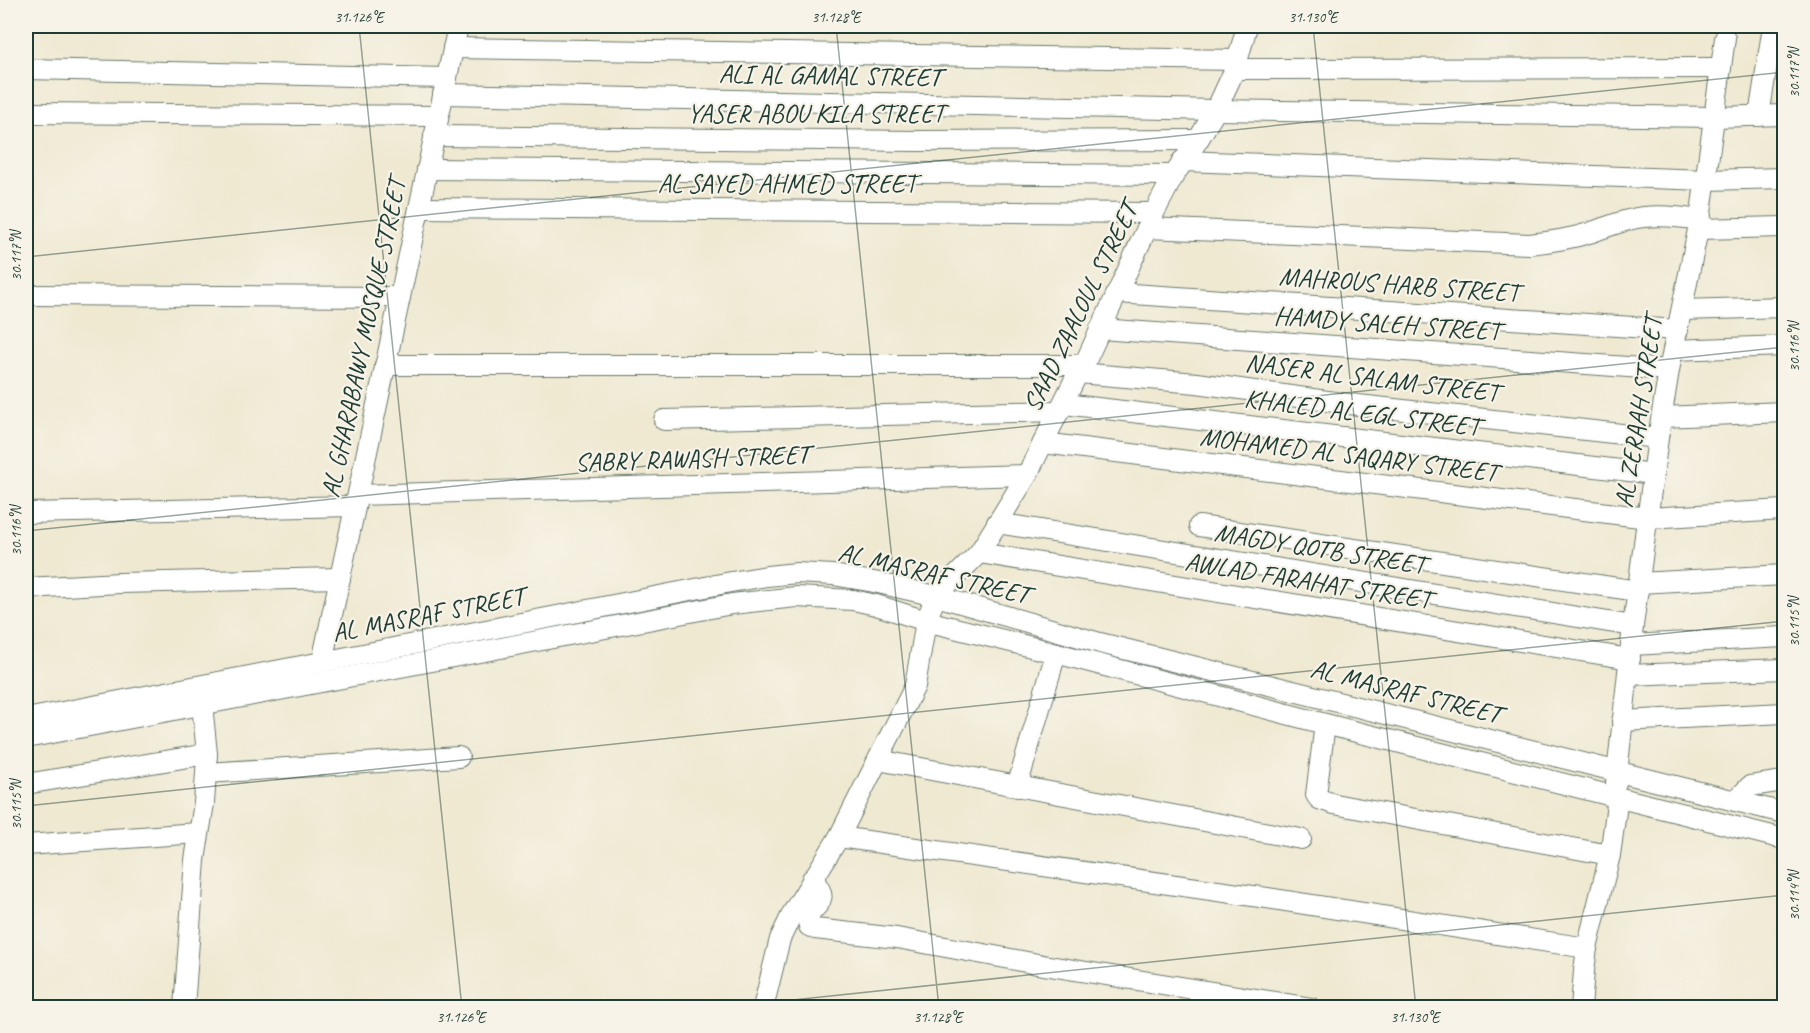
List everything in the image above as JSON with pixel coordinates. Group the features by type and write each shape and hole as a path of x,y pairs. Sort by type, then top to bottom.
{"street":[{"name":"AL GHARABAWY MOSQUE STREET","path":"322,662 459,26"},
{"name":"SAAD ZAALOUL STREET","path":"936,596 979,553 1027,475 1081,369 1151,220 1178,168 1216,110 1236,65 1246,26"},
{"path":"1759,116 1773,26"},
{"name":"AL ZERAAH STREET","path":"1581,1008 1587,948 1610,855 1622,721 1658,438 1669,370 1699,224 1725,38"},
{"path":"453,48 1236,65 1721,68"},
{"name":"ALI AL GAMAL STREET","path":"26,69 445,86 1216,110 1714,117 1785,115"},
{"path":"26,113 438,116"},
{"name":"YASER ABOU KILA STREET","path":"434,136 905,141 1198,140"},
{"path":"427,169 1178,168 1706,180 1785,178"},
{"name":"AL SAYED AHMED STREET","path":"419,208 1151,220 1529,244 1569,238 1644,217 1673,216 1699,224 1785,227"},
{"name":"MAHROUS HARB STREET","path":"1117,293 1680,320 1785,307"},
{"path":"26,295 400,297"},
{"name":"HAMDY SALEH STREET","path":"1100,329 1669,370"},
{"path":"1674,350 1785,346"},
{"name":"NASER AL SALAM STREET","path":"385,365 1081,369 1197,382 1349,404 1658,438"},
{"name":"KHALED AL EGL STREET","path":"664,420 1062,408 1654,474"},
{"path":"1662,417 1785,412"},
{"name":"MOHAMED AL SAQARY STREET","path":"1043,443 1648,518 1785,510"},
{"name":"SABRY RAWASH STREET","path":"26,513 1027,475"},
{"name":"MAGDY QOTB STREET","path":"997,523 1631,651"},
{"path":"1199,525 1639,587 1785,575"},
{"name":"AWLAD FARAHAT STREET","path":"979,553 1631,651"},
{"name":"AL MASRAF STREET","path":"26,719 731,582 797,573 874,582 936,596 1100,643 1785,813"},
{"path":"26,588 340,578"},
{"path":"763,1008 780,939 812,879 839,837 915,686 926,621 936,596"},
{"path":"26,738 732,604 796,597 853,600 1325,724 1785,838"},
{"path":"1631,651 1785,637"},
{"path":"1631,651 1785,669"},
{"path":"1017,787 1056,653"},
{"path":"184,1008 188,933 198,833 204,803 206,764 202,704"},
{"path":"1622,721 1785,713"},
{"path":"1325,724 1316,795 1319,799 1610,855"},
{"path":"26,784 206,764 459,757"},
{"path":"878,760 1301,839"},
{"path":"1735,801 1750,786 1785,781"},
{"path":"26,845 198,833"},
{"path":"839,837 1267,898 1587,948"},
{"path":"812,879 823,894 822,900 807,917 809,926 815,928 897,938 1043,966 1312,1008"}]}
